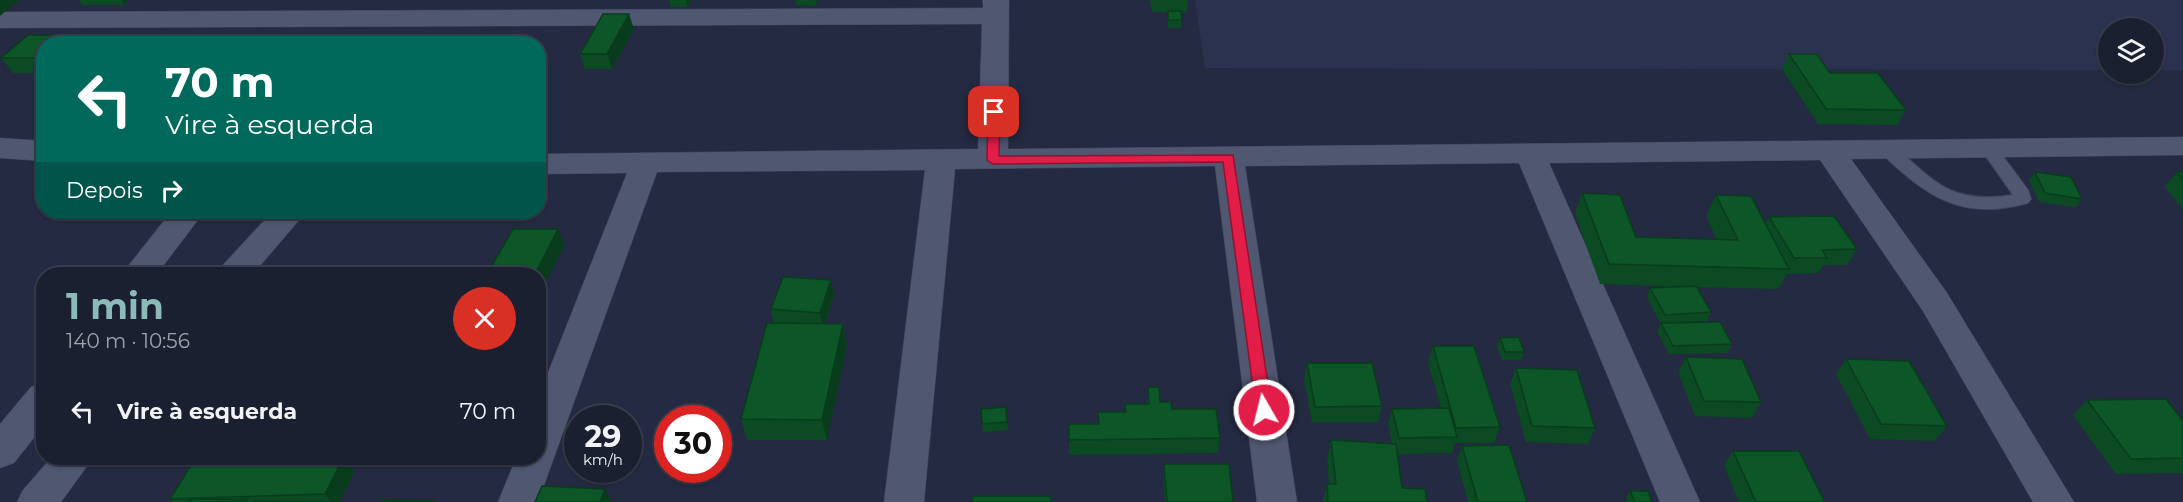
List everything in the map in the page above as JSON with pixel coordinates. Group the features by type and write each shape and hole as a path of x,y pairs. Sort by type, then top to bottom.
{"street":[{"path":"0,20 336,9 996,8 993,160"},
{"path":"317,36 336,9"},
{"path":"421,36 439,10"},
{"path":"546,164 1531,155 1828,149 2183,146"},
{"path":"0,148 36,150"},
{"path":"1828,149 1935,302 2054,502"},
{"path":"1531,155 1680,502"},
{"path":"1229,158 1277,502"},
{"path":"904,502 941,159"},
{"path":"546,427 646,162"},
{"path":"145,267 182,219"},
{"path":"240,267 284,219"},
{"path":"0,452 36,407"},
{"path":"37,502 68,465"},
{"path":"518,502 532,465"}],"lane":[{"path":"1887,149 1938,194 1949,200 1966,204 2022,199 2022,194 1988,148"}],"shaded area":[{"path":"1195,0 2183,0 2183,70 2164,70 2164,18 2098,18 2098,70 1205,68"}],"building":[{"path":"1168,11 1181,11 1182,20 1168,20"},
{"path":"603,14 629,14 607,54 580,54"},
{"path":"28,35 73,35 36,36 36,58 1,58"},
{"path":"1789,54 1817,54 1830,73 1878,73 1906,110 1826,109"},
{"path":"2035,172 2071,177 2082,199 2045,193"},
{"path":"1582,193 1620,195 1636,237 1738,240 1716,195 1751,196 1789,269 1609,264"},
{"path":"1834,216 1857,249 1822,250 1827,258 1794,258 1769,217"},
{"path":"513,229 558,229 539,267 491,267"},
{"path":"783,277 831,280 820,313 771,309"},
{"path":"1696,286 1711,312 1665,315 1650,288"},
{"path":"1720,322 1732,344 1673,346 1661,323"},
{"path":"767,323 843,324 822,420 741,419"},
{"path":"1519,337 1524,352 1505,352 1500,338"},
{"path":"1433,346 1474,346 1500,427 1456,428"},
{"path":"1686,357 1742,359 1761,402 1704,401"},
{"path":"1846,359 1909,361 1947,426 1881,424"},
{"path":"1307,363 1372,363 1382,406 1315,407"},
{"path":"1516,368 1577,370 1595,428 1532,426"},
{"path":"1148,387 1159,387 1160,402 1171,402 1172,409 1216,409 1220,438 1069,440 1069,424 1099,424 1098,412 1126,412 1125,404 1149,404"},
{"path":"2166,399 2183,421 2183,458 2131,459 2087,400"},
{"path":"1006,407 1007,422 982,424 981,409"},
{"path":"1449,408 1457,437 1399,438 1392,409"},
{"path":"1331,440 1396,444 1402,488 1425,489 1427,502 1328,502 1327,484 1336,484"},
{"path":"1509,445 1527,502 1478,502 1462,446"},
{"path":"1733,451 1799,451 1825,502 1756,502"},
{"path":"1164,464 1229,464 1233,502 1167,502"},
{"path":"191,465 340,465 325,494 170,499"},
{"path":"542,486 605,489 600,502 535,502"},
{"path":"1630,491 1648,491 1652,502 1635,502"},
{"path":"973,496 1050,496 1050,502 972,502"},
{"path":"191,499 247,500 246,502 189,502"},
{"path":"382,500 436,501 436,502 381,502"},
{"path":"254,501 325,502 253,502"}],"route":[{"path":"994,112 993,160 1229,158 1264,410"}]}
